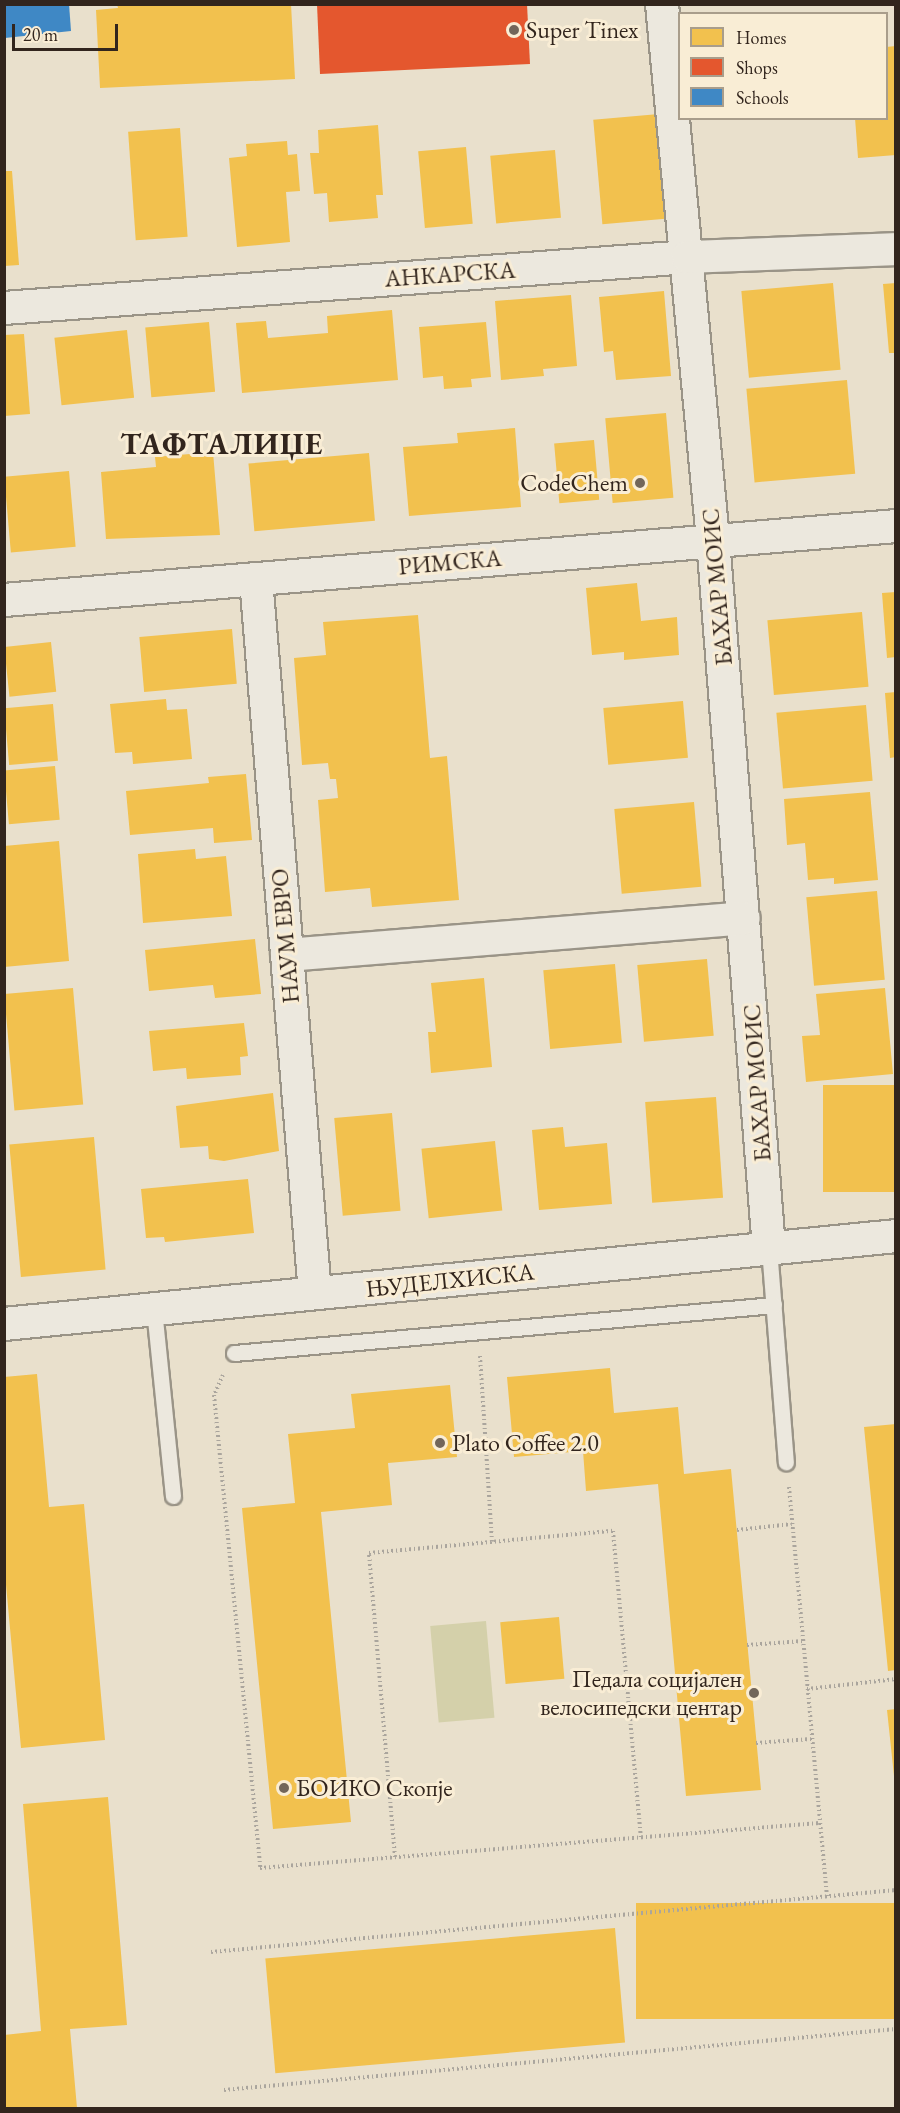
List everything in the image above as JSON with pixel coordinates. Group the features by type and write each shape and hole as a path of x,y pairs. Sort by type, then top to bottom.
{"street":[{"name":"БАХАР МОИС","path":"662,4 688,257 713,540 770,1248"},
{"name":"АНКАРСКА","path":"4,309 688,257 896,249"},
{"name":"РИМСКА","path":"4,600 896,526"},
{"name":"НАУМ ЕВРО","path":"256,579 315,1293"},
{"path":"287,955 744,918"},
{"name":"ЊУДЕЛХИСКА","path":"4,1324 896,1236"}],"lane":[{"path":"770,1248 786,1462"},
{"path":"234,1353 774,1305"},
{"path":"154,1309 173,1496"}],"path":[{"path":"478,1331 492,1542"},
{"path":"234,1353 214,1395 260,1868 819,1823"},
{"path":"786,1462 827,1897"},
{"path":"737,1530 792,1524"},
{"path":"395,1857 369,1553 613,1531 641,1838"},
{"path":"747,1646 803,1641"},
{"path":"807,1689 896,1679"},
{"path":"756,1743 811,1739"},
{"path":"211,1952 896,1890"},
{"path":"224,2091 896,2029"}],"shaded area":[{"path":"486,1621 494,1718 439,1723 430,1626"}],"building: Homes":[{"path":"117,4 291,4 295,79 100,88 96,10 118,8"},
{"path":"896,46 896,155 858,158 855,120 888,120 888,47"},
{"path":"659,114 668,219 602,224 593,120"},
{"path":"378,125 383,195 376,195 378,218 329,222 327,193 314,194 310,153 319,153 318,130"},
{"path":"180,128 188,237 136,240 128,132"},
{"path":"287,141 288,155 297,154 300,191 286,192 290,242 237,247 229,158 247,156 246,144"},
{"path":"466,147 473,224 425,228 418,151"},
{"path":"555,150 561,218 496,223 490,156"},
{"path":"4,171 12,171 19,265 4,266"},
{"path":"833,283 841,370 749,378 741,291"},
{"path":"896,283 896,353 889,353 883,284"},
{"path":"664,291 671,376 616,380 613,351 604,352 599,297"},
{"path":"571,295 577,366 543,369 544,376 501,380 495,301"},
{"path":"392,310 398,380 242,393 236,323 266,321 268,338 328,333 327,316"},
{"path":"209,322 215,392 151,397 145,328"},
{"path":"486,322 491,377 471,379 472,387 444,389 443,376 423,378 419,327"},
{"path":"127,330 134,398 62,405 54,338"},
{"path":"24,334 30,414 4,416 4,335"},
{"path":"847,380 855,474 755,482 746,389"},
{"path":"666,413 673,498 613,503 605,418"},
{"path":"515,428 521,507 409,516 403,447 458,443 457,433"},
{"path":"594,440 599,500 559,503 554,443"},
{"path":"213,452 220,535 106,539 101,472 156,467 155,457"},
{"path":"369,453 375,521 254,531 248,464"},
{"path":"69,471 76,547 11,552 4,477"},
{"path":"637,583 641,621 677,617 679,655 624,660 624,652 592,655 586,588"},
{"path":"896,592 896,657 887,658 882,593"},
{"path":"862,612 869,687 774,695 767,620"},
{"path":"418,615 430,758 447,756 459,900 372,907 370,888 325,892 318,800 338,798 336,779 330,779 328,763 302,765 294,658 326,655 323,622"},
{"path":"232,629 237,684 144,692 139,637"},
{"path":"51,642 56,692 9,697 4,647"},
{"path":"896,692 896,757 890,758 885,693"},
{"path":"166,699 167,710 187,709 192,759 133,764 132,752 115,753 110,704"},
{"path":"683,701 688,758 608,765 603,708"},
{"path":"53,704 58,761 9,765 4,708"},
{"path":"866,705 873,781 783,789 776,713"},
{"path":"55,766 60,820 9,824 4,770"},
{"path":"246,774 252,840 214,843 213,828 130,835 126,791 209,783 208,777"},
{"path":"870,792 878,880 834,884 834,878 808,880 805,843 787,845 784,799"},
{"path":"694,802 701,887 622,894 614,809"},
{"path":"59,841 69,961 4,967 4,846"},
{"path":"195,849 196,859 226,856 232,916 143,923 138,854"},
{"path":"877,891 885,980 814,986 806,897"},
{"path":"255,939 261,994 215,998 213,985 149,991 145,950"},
{"path":"707,959 714,1036 644,1042 637,965"},
{"path":"615,964 622,1043 550,1049 543,970"},
{"path":"484,978 492,1067 431,1073 428,1032 436,1032 431,983"},
{"path":"73,988 83,1105 14,1111 4,994"},
{"path":"885,988 893,1074 806,1082 802,1036 820,1035 816,994"},
{"path":"244,1023 248,1056 240,1057 241,1075 187,1079 186,1068 153,1071 149,1031"},
{"path":"823,1085 896,1085 896,1192 823,1192"},
{"path":"273,1093 279,1151 224,1161 209,1159 208,1146 180,1148 176,1106"},
{"path":"716,1097 723,1198 652,1203 645,1102"},
{"path":"392,1113 401,1211 343,1216 334,1118"},
{"path":"563,1127 565,1147 607,1143 612,1204 539,1210 532,1130"},
{"path":"94,1137 106,1269 21,1277 9,1144"},
{"path":"495,1141 502,1211 429,1218 421,1149"},
{"path":"248,1179 254,1233 165,1242 164,1237 146,1238 141,1189"},
{"path":"610,1368 614,1413 678,1407 684,1474 731,1469 761,1790 686,1796 658,1484 586,1491 583,1451 514,1457 507,1377"},
{"path":"37,1374 49,1507 84,1504 105,1740 21,1748 4,1563 4,1377"},
{"path":"450,1385 457,1457 388,1463 392,1505 321,1512 351,1822 273,1829 242,1508 295,1503 288,1434 355,1428 351,1394"},
{"path":"896,1424 896,1670 888,1671 864,1427"},
{"path":"559,1617 564,1679 506,1684 500,1622"},
{"path":"896,1709 896,1775 894,1776 887,1710"},
{"path":"108,1797 127,2025 70,2029 77,2108 4,2108 4,2035 41,2031 23,1804"},
{"path":"636,1903 896,1903 896,2019 636,2019"},
{"path":"615,1928 625,2043 275,2073 265,1959"}],"building: Shops":[{"path":"317,4 527,4 530,64 320,74"}],"building: Schools":[{"path":"4,4 69,4 71,31 5,38"}],"place":[{"name":"Super Tinex","path":"514,30"},
{"name":"CodeChem","path":"640,483"},
{"name":"Plato Coffee 2.0","path":"440,1443"},
{"name":"Педала социјален велосипедски центар","path":"754,1693"},
{"name":"БОИКО Скопје","path":"284,1788"}],"district":[{"name":"ТАФТАЛИЏЕ","path":"222,444"}]}
